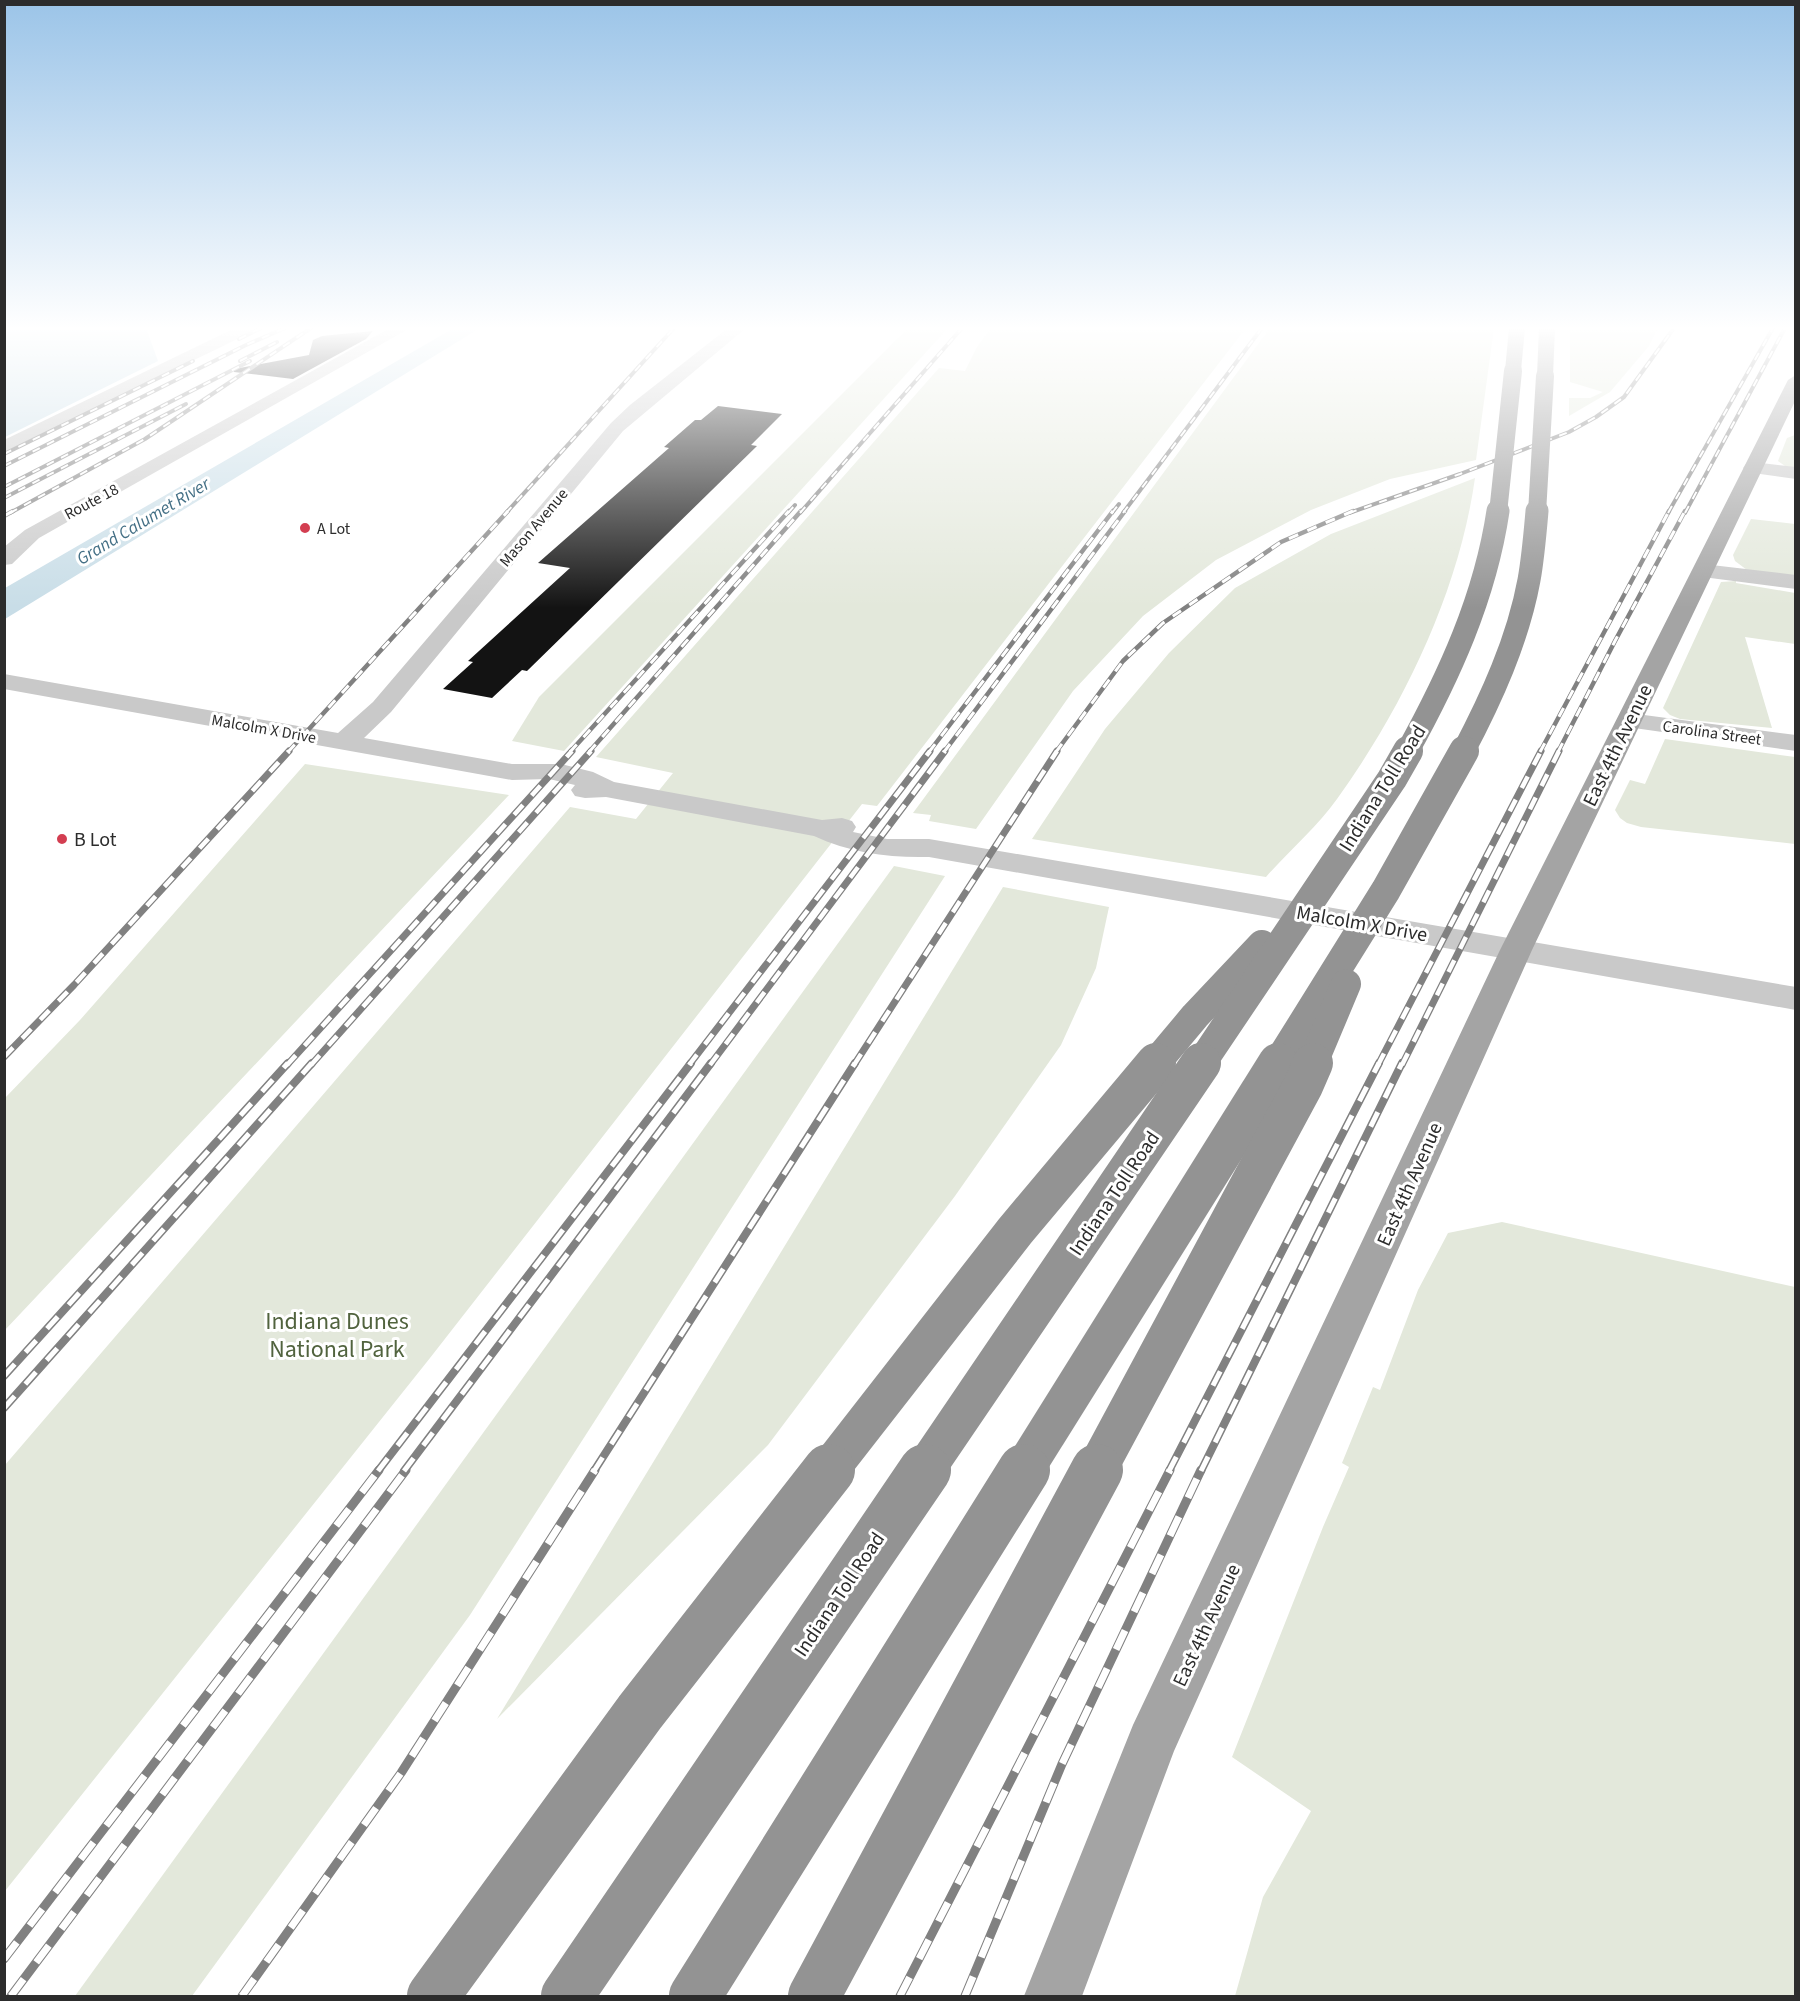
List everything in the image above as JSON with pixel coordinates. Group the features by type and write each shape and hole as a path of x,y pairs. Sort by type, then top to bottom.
{"highway":[{"name":"Indiana Toll Road","path":"567,1996 861,1560 1136,1162 1392,779 1430,711 1460,646 1485,576 1519,421"},
{"name":"Indiana Toll Road","path":"695,1996 1386,890 1443,793 1478,724 1506,654 1528,584 1537,505 1532,421"},
{"path":"433,1996 640,1712 1015,1231 1194,1016 1324,881"},
{"path":"814,1996 1303,1086 1386,890"}],"main road":[{"name":"East 4th Avenue","path":"1053,1996 1151,1743 1516,950 1776,421"}],"street":[{"path":"4,447 57,421"},
{"name":"Route 18","path":"4,559 32,534 234,421"},
{"name":"Mason Avenue","path":"344,742 382,707 623,421"},
{"path":"1753,468 1796,473"},
{"path":"1703,571 1796,582"},
{"name":"Malcolm X Drive","path":"10,682 512,772 529,782 575,791 606,789 822,829 846,841 892,850 929,849 1796,999"},
{"name":"Carolina Street","path":"1629,720 1796,743"}],"green space":[{"path":"815,421 863,421 564,751 512,741 539,697"},
{"name":"Indiana Dunes National Park","path":"892,421 1174,421 877,806 862,804 430,1358 5,1891 5,1465 570,807 636,819 673,773 596,757"},
{"path":"1201,421 1481,421 1476,460 1390,479 1311,510 1216,560 1143,616 1073,691 976,829 929,821 931,815 913,813"},
{"path":"1795,435 1795,469 1778,461 1787,438"},
{"path":"1475,478 1456,563 1442,605 1406,686 1385,726 1337,799 1266,877 1032,839 1105,729 1169,653 1235,588 1331,534"},
{"path":"1751,519 1795,524 1795,578 1747,570 1735,561 1733,555"},
{"path":"1736,581 1736,583 1795,593 1795,644 1745,637 1772,728 1680,719 1670,715 1663,708 1721,582"},
{"path":"1665,739 1795,757 1795,844 1641,827 1627,823 1620,818 1615,810 1630,780 1645,784"},
{"path":"305,764 509,795 5,1330 5,1098 80,1020"},
{"path":"894,866 945,876 470,1615 192,1996 75,1996"},
{"path":"1003,887 1109,907 1096,968 1061,1045 955,1196 768,1445 497,1719"},
{"path":"1502,1222 1795,1287 1795,1996 1235,1996 1263,1897 1311,1811 1232,1757 1349,1467 1342,1463 1373,1387 1380,1390 1418,1290 1448,1233"}],"water":[{"path":"5,421 36,421 5,437"},
{"name":"Grand Calumet River","path":"293,421 328,421 5,619 5,588"}],"building":[{"path":"693,421 775,421 751,445 757,446 527,671 522,670 492,698 443,689 473,662 468,661 570,568 538,563 669,448 664,447"}],"railway":[{"path":"4,454 70,421"},
{"path":"4,466 93,421"},
{"path":"4,487 132,421"},
{"path":"4,498 152,421"},
{"path":"10,513 145,439 171,421"},
{"path":"506,513 589,421"},
{"path":"800,513 880,421"},
{"path":"1123,513 1192,421"},
{"path":"1349,513 1460,474 1569,432 1588,421"},
{"path":"1668,513 1720,421"},
{"path":"1685,513 1735,421"},
{"path":"1112,513 1119,504"},
{"path":"788,513 795,505"},
{"path":"4,516 13,511"},
{"path":"288,752 508,511"},
{"path":"570,752 789,511"},
{"path":"589,752 801,511"},
{"path":"929,752 1113,511"},
{"path":"944,752 1125,511"},
{"path":"1056,752 1123,661 1163,623 1281,542 1353,511"},
{"path":"1540,752 1669,511"},
{"path":"1558,752 1685,511"},
{"path":"4,1057 74,985 289,751"},
{"path":"287,1065 572,751"},
{"path":"311,1065 591,751"},
{"path":"689,1065 930,751"},
{"path":"710,1065 945,751"},
{"path":"854,1065 1057,751"},
{"path":"1378,1065 1541,751"},
{"path":"1402,1065 1559,751"},
{"path":"4,1376 288,1063"},
{"path":"4,1408 312,1063"},
{"path":"378,1471 691,1063"},
{"path":"404,1471 711,1063"},
{"path":"594,1471 855,1063"},
{"path":"1169,1471 1379,1063"},
{"path":"1201,1471 1402,1063"},
{"path":"4,1959 379,1470"},
{"path":"11,1996 406,1470"},
{"path":"242,1996 401,1773 595,1470"},
{"path":"900,1996 1170,1470"},
{"path":"965,1996 1062,1764 1201,1470"}],"place":[{"name":"A Lot","path":"305,528"},
{"name":"B Lot","path":"62,839"}]}
